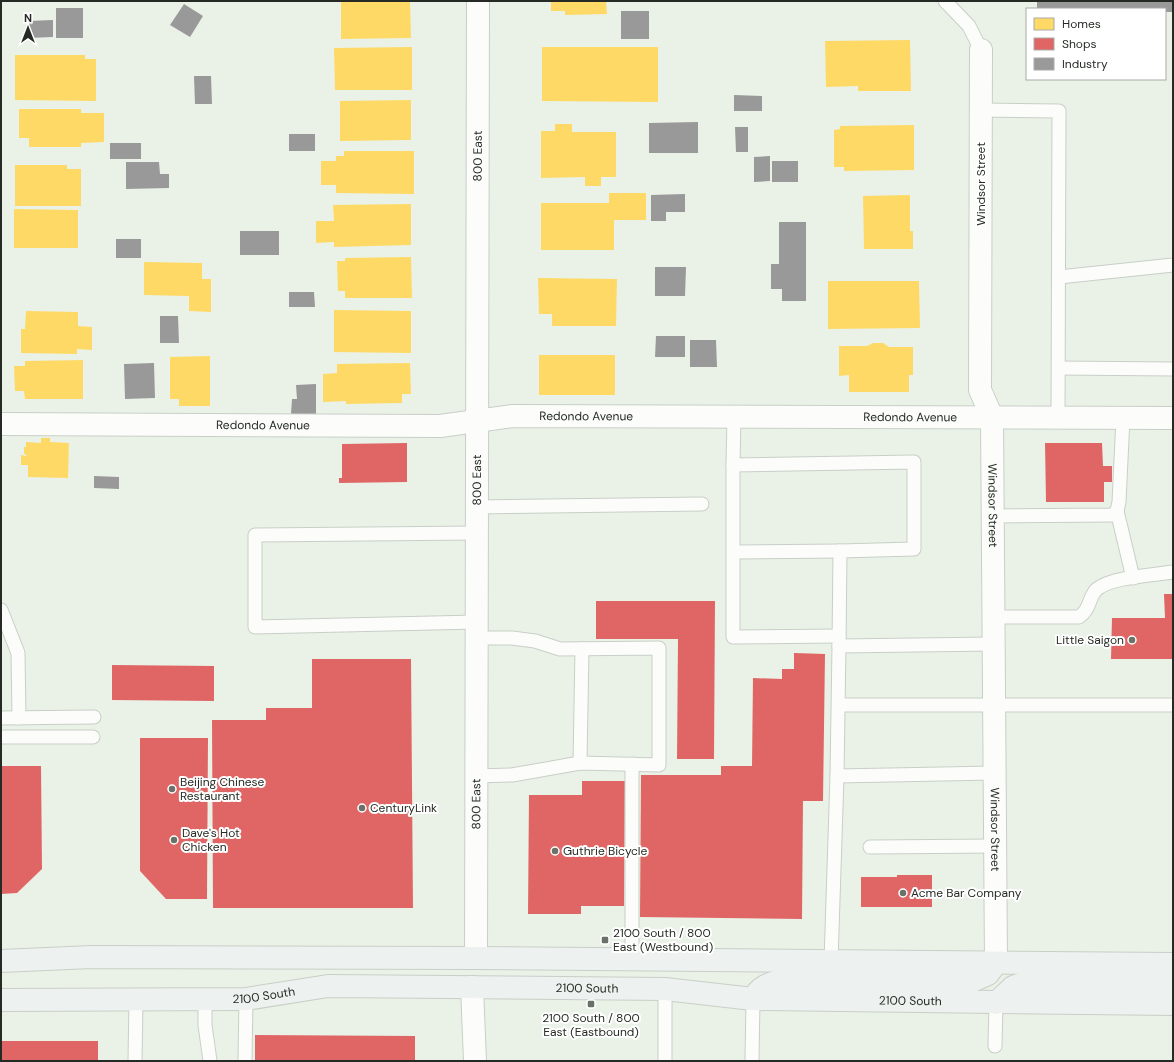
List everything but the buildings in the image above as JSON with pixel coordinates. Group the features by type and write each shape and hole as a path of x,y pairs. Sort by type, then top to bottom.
{"main road":[{"path":"1,961 92,957 476,958 996,964 1173,964"},
{"path":"753,999 758,990 780,981 970,982 988,974 996,964"},
{"path":"996,1003 1013,987 1024,983 1173,982"},
{"name":"2100 South","path":"1,1000 246,999 328,986 664,989 753,999 1173,1004"}],"street":[{"name":"800 East","path":"476,958 478,1"},
{"name":"Windsor Street","path":"981,50 980,390 992,417 996,964"},
{"name":"Redondo Avenue","path":"1,424 440,426 512,416 1173,418"},
{"path":"472,987 475,1061"}],"lane":[{"path":"945,1 969,26 981,50"},
{"path":"981,110 1059,110 1058,418"},
{"path":"1059,277 1173,265"},
{"path":"1059,368 1173,369"},
{"path":"734,417 733,637 993,644"},
{"path":"1124,418 1120,502 1117,511 1133,578"},
{"path":"733,465 914,462 914,549 734,552"},
{"path":"478,507 702,504"},
{"path":"993,516 1112,515 1117,511"},
{"path":"476,776 512,775 580,763 659,765 659,648 560,649 535,641 512,638 477,630 255,627 255,535 478,533"},
{"path":"831,962 838,776 840,551"},
{"path":"993,617 1079,617 1086,612 1096,591 1103,585 1133,578 1173,572"},
{"path":"1,610 18,653 18,718"},
{"path":"580,763 582,648"},
{"path":"838,705 1173,705"},
{"path":"1,718 94,717"},
{"path":"1,737 93,737"},
{"path":"632,764 632,960"},
{"path":"838,776 994,773"},
{"path":"870,847 995,846"},
{"path":"664,989 664,1061"},
{"path":"245,1061 246,999"},
{"path":"752,1061 753,999"},
{"path":"135,1061 136,1000"},
{"path":"205,1000 205,1025 210,1061"},
{"path":"995,1046 996,1003"}],"place":[{"name":"Little Saigon","path":"1132,640"},
{"name":"Beijing Chinese Restaurant","path":"172,789"},
{"name":"CenturyLink","path":"362,808"},
{"name":"Dave's Hot Chicken","path":"174,840"},
{"name":"Guthrie Bicycle","path":"555,851"},
{"name":"Acme Bar Company","path":"903,893"},
{"name":"2100 South / 800 East (Westbound)","path":"605,940"},
{"name":"2100 South / 800 East (Eastbound)","path":"591,1004"}]}
